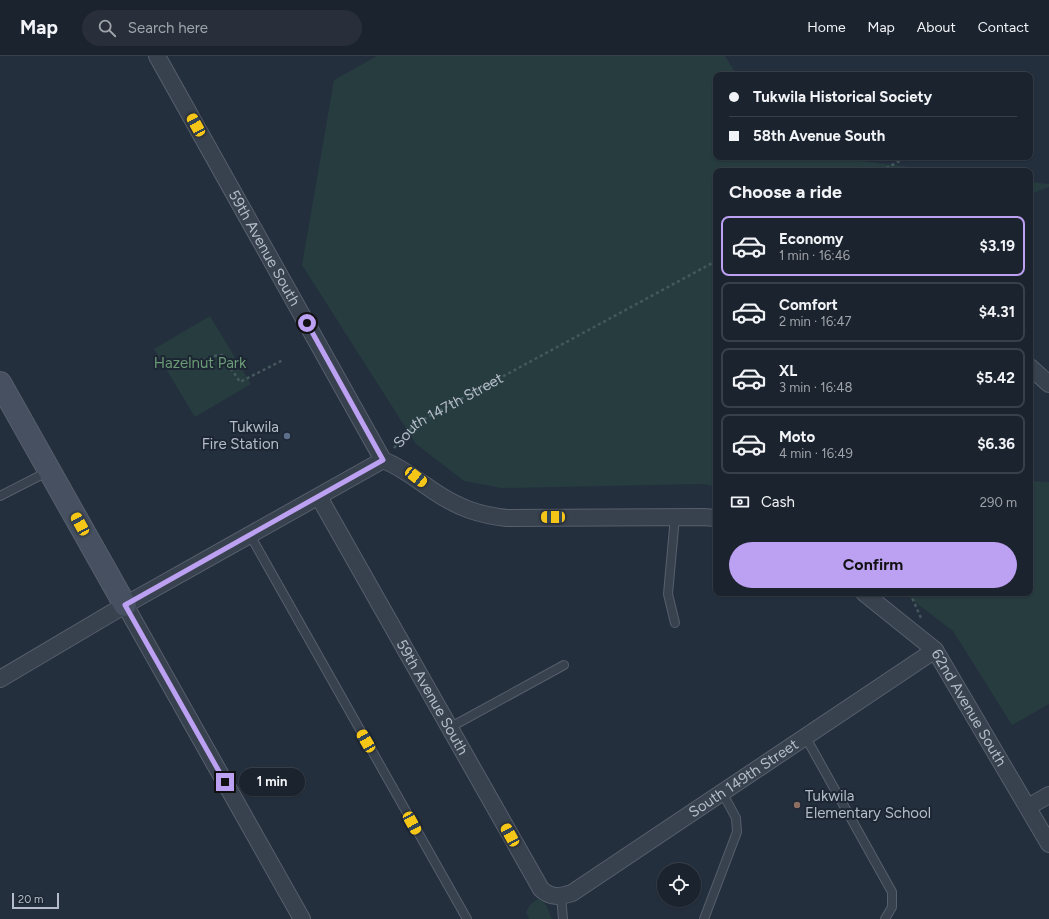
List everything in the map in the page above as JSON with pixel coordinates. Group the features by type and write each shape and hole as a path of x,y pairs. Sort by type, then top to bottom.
{"street":[{"name":"59th Avenue South","path":"157,56 383,460"},
{"path":"1033,370 1049,384"},
{"path":"0,383 302,919"},
{"name":"South 147th Street","path":"0,679 125,605 383,460"},
{"path":"383,460 398,466 436,492 462,507 484,516 507,518 704,516 713,518"},
{"name":"59th Avenue South","path":"319,497 540,889 554,896"},
{"name":"62nd Avenue South","path":"868,596 934,650 1049,844"},
{"name":"South 149th Street","path":"554,896 572,893 934,650"},
{"path":"1028,807 1049,795"}],"lane":[{"path":"0,496 50,471"},
{"path":"675,517 668,594 675,623"},
{"path":"250,536 466,919"},
{"path":"449,728 564,665"},
{"path":"805,736 892,892 892,907 885,919"},
{"path":"704,919 737,832 736,818 722,792"},
{"path":"554,896 563,919"}],"path":[{"path":"887,168 901,160"},
{"name":"South 147th Street","path":"383,460 415,424 713,263"},
{"path":"176,367 182,360 203,360 222,355 240,382 283,360"}],"green space":[{"path":"377,56 725,56 735,72 713,72 713,160 853,160 918,168 713,168 713,486 704,484 502,488 464,481 416,444 302,265 334,80"},
{"path":"1033,182 1049,184 1049,187 1033,193"},
{"name":"Hazelnut Park","path":"210,316 251,384 195,417 154,349"},
{"path":"1033,481 1049,482 1049,704 1012,725 953,631 907,596 1033,596"},
{"path":"537,899 543,901 552,919 529,919 526,912 530,905"}],"place":[{"name":"Tukwila Fire Station","path":"287,436"},
{"name":"Tukwila Elementary School","path":"797,805"}],"route":[{"path":"225,782 125,605 383,460 307,323"}]}
